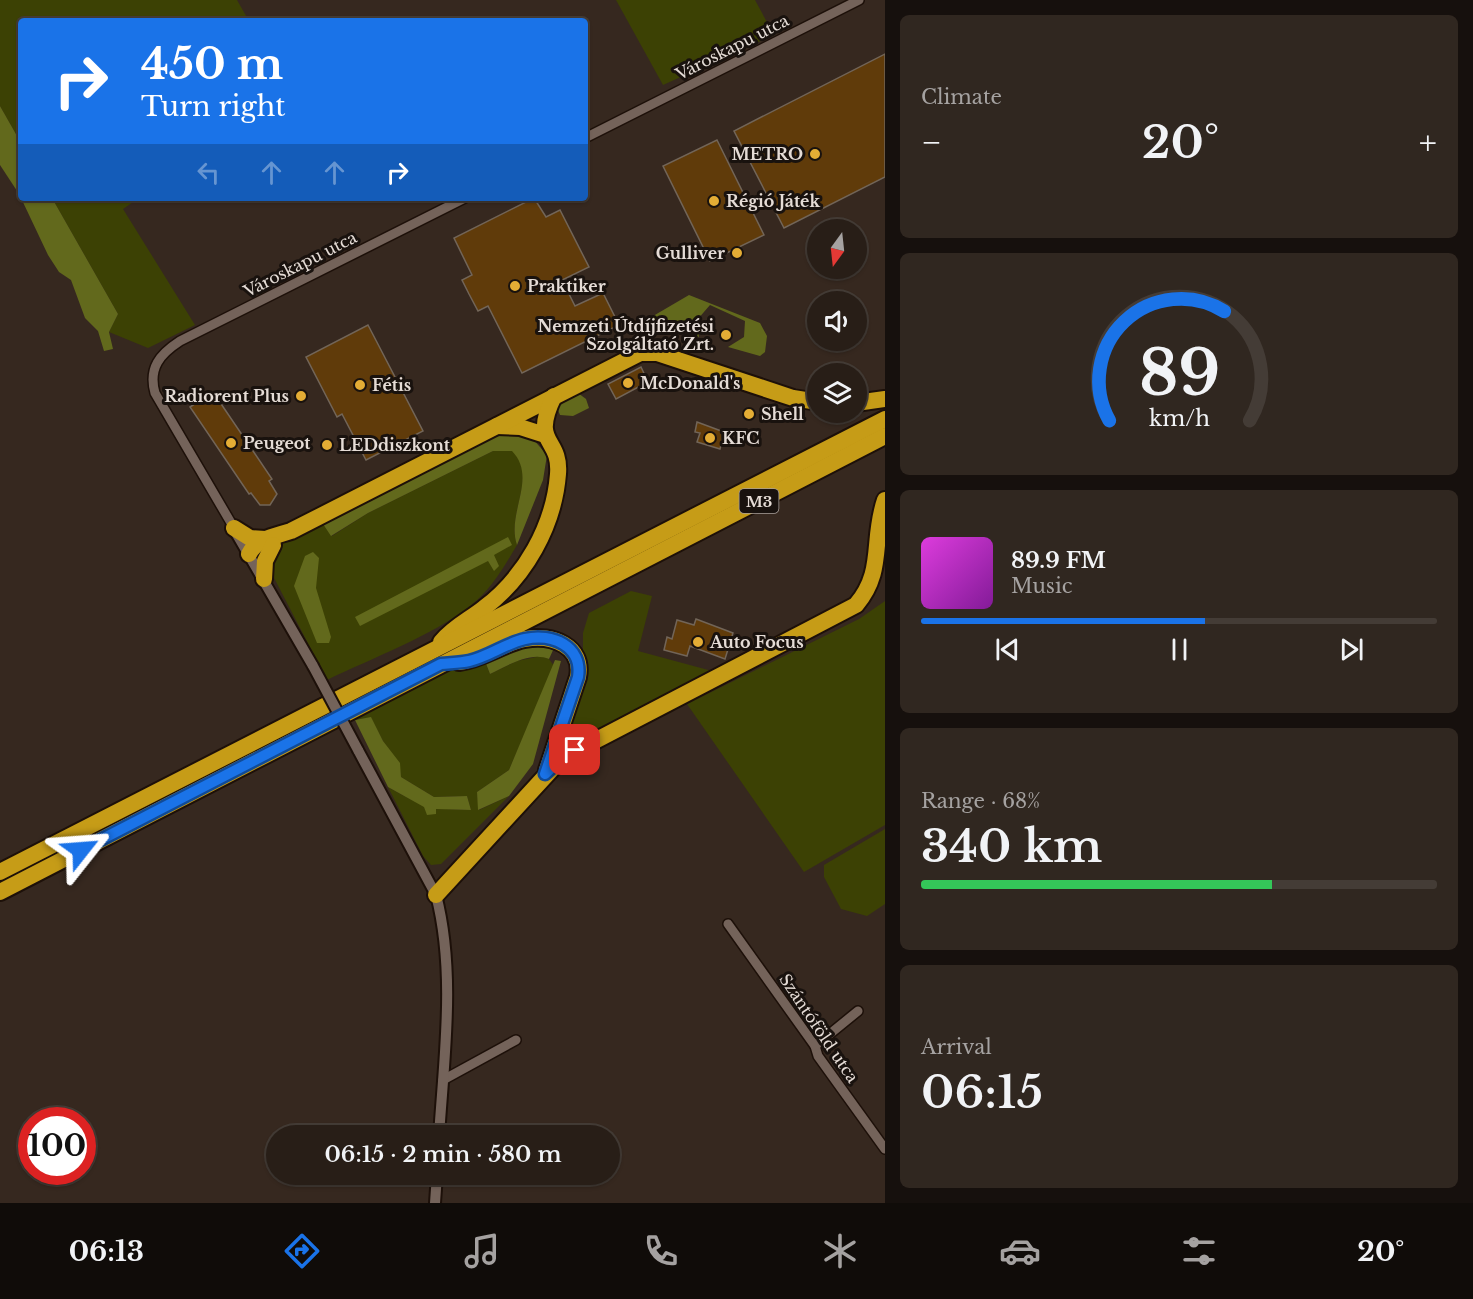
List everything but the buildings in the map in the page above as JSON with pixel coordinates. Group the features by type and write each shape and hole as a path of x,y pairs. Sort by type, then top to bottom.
{"highway":[{"path":"249,554 258,554 269,542 644,352 657,353 807,399"},
{"path":"542,430 554,396"},
{"path":"867,401 885,399"},
{"path":"529,409 555,454 558,475 549,514 529,561 505,590 483,609 451,630 436,658 469,661 525,639 546,638 570,648 580,666 565,720 545,774"},
{"name":"M3","path":"0,892 885,419"},
{"path":"496,426 542,430"},
{"name":"M3","path":"0,872 885,436"},
{"path":"555,750 584,741 856,605 872,582 876,570 877,542 885,500"},
{"path":"234,528 250,538 269,542"},
{"path":"264,579 269,542"},
{"path":"565,720 570,733 584,741"},
{"path":"436,895 545,774 584,741"}],"street":[{"name":"Városkapu utca","path":"588,136 859,0"},
{"name":"Városkapu utca","path":"234,528 155,393 152,376 160,356 180,341 459,201"},
{"path":"234,528 313,666 436,895 446,954 440,1125"},
{"name":"Szántóföld utca","path":"729,924 815,1046 818,1056 885,1149"},
{"path":"815,1046 858,1011"},
{"path":"443,1080 516,1040"},
{"path":"435,1203 436,1185"}],"green space":[{"path":"0,0 237,0 247,18 18,18 18,138 0,106"},
{"path":"616,0 755,0 774,35 663,85"},
{"path":"0,106 18,138 18,192 0,165"},
{"path":"22,201 54,201 118,314 109,332 113,349 104,351 98,331 85,318 71,280 59,272 48,255"},
{"path":"54,201 135,201 123,209 195,325 148,348 109,332 118,314"},
{"path":"689,295 760,323 767,336 765,352 760,356 728,347 744,337 745,321 710,305 697,320 699,337 648,319"},
{"path":"578,393 586,399 589,408 573,416 560,415 556,405"},
{"path":"512,430 533,439 547,455 543,480 517,545 515,521 522,473 519,461 512,451 493,451 368,513 331,536 321,521 468,444"},
{"path":"493,451 513,451 520,461 523,473 515,521 517,545 497,578 478,600 455,617 401,646 327,680 272,574 274,553 284,542 321,521 332,536 368,513"},
{"path":"508,537 512,545 494,555 499,566 494,571 488,561 360,626 355,617"},
{"path":"313,552 319,558 316,588 331,637 329,643 317,643 294,586 305,556"},
{"path":"631,591 652,596 638,651 712,671 586,735 575,732 569,720 583,654 583,633 589,613"},
{"path":"885,601 885,825 804,872 687,704 859,619"},
{"path":"538,645 554,648 549,659 526,658 490,674 485,661 515,649"},
{"path":"541,656 549,659 554,666 509,770 477,792 479,810 509,796 441,864 431,865 423,856 388,787 419,803 446,809 471,810 467,796 434,797 401,777 399,763 383,741 371,718 355,720 451,669 485,661 490,674 517,661"},
{"path":"555,660 561,661 533,764 509,796 478,810 477,792 509,770"},
{"path":"371,717 383,741 400,763 401,777 434,797 467,796 471,810 436,809 436,814 427,815 424,807 388,787 355,720"},
{"path":"885,829 885,904 867,916 841,909 824,877 824,865"}],"place":[{"name":"METRO","path":"815,154"},
{"name":"Régió Játék","path":"714,201"},
{"name":"Gulliver","path":"737,253"},
{"name":"Praktiker","path":"515,286"},
{"name":"Nemzeti Útdíjfizetési Szolgáltató Zrt.","path":"726,335"},
{"name":"McDonald's","path":"628,383"},
{"name":"Fétis","path":"360,385"},
{"name":"Radiorent Plus","path":"301,396"},
{"name":"Shell","path":"749,414"},
{"name":"KFC","path":"710,438"},
{"name":"Peugeot","path":"231,443"},
{"name":"LEDdiszkont","path":"327,445"},
{"name":"Auto Focus","path":"698,642"}],"route":[{"path":"81,850 441,664 469,661 525,639 554,639 570,648 577,657 580,666 578,677 545,774 562,758 575,750"}]}
